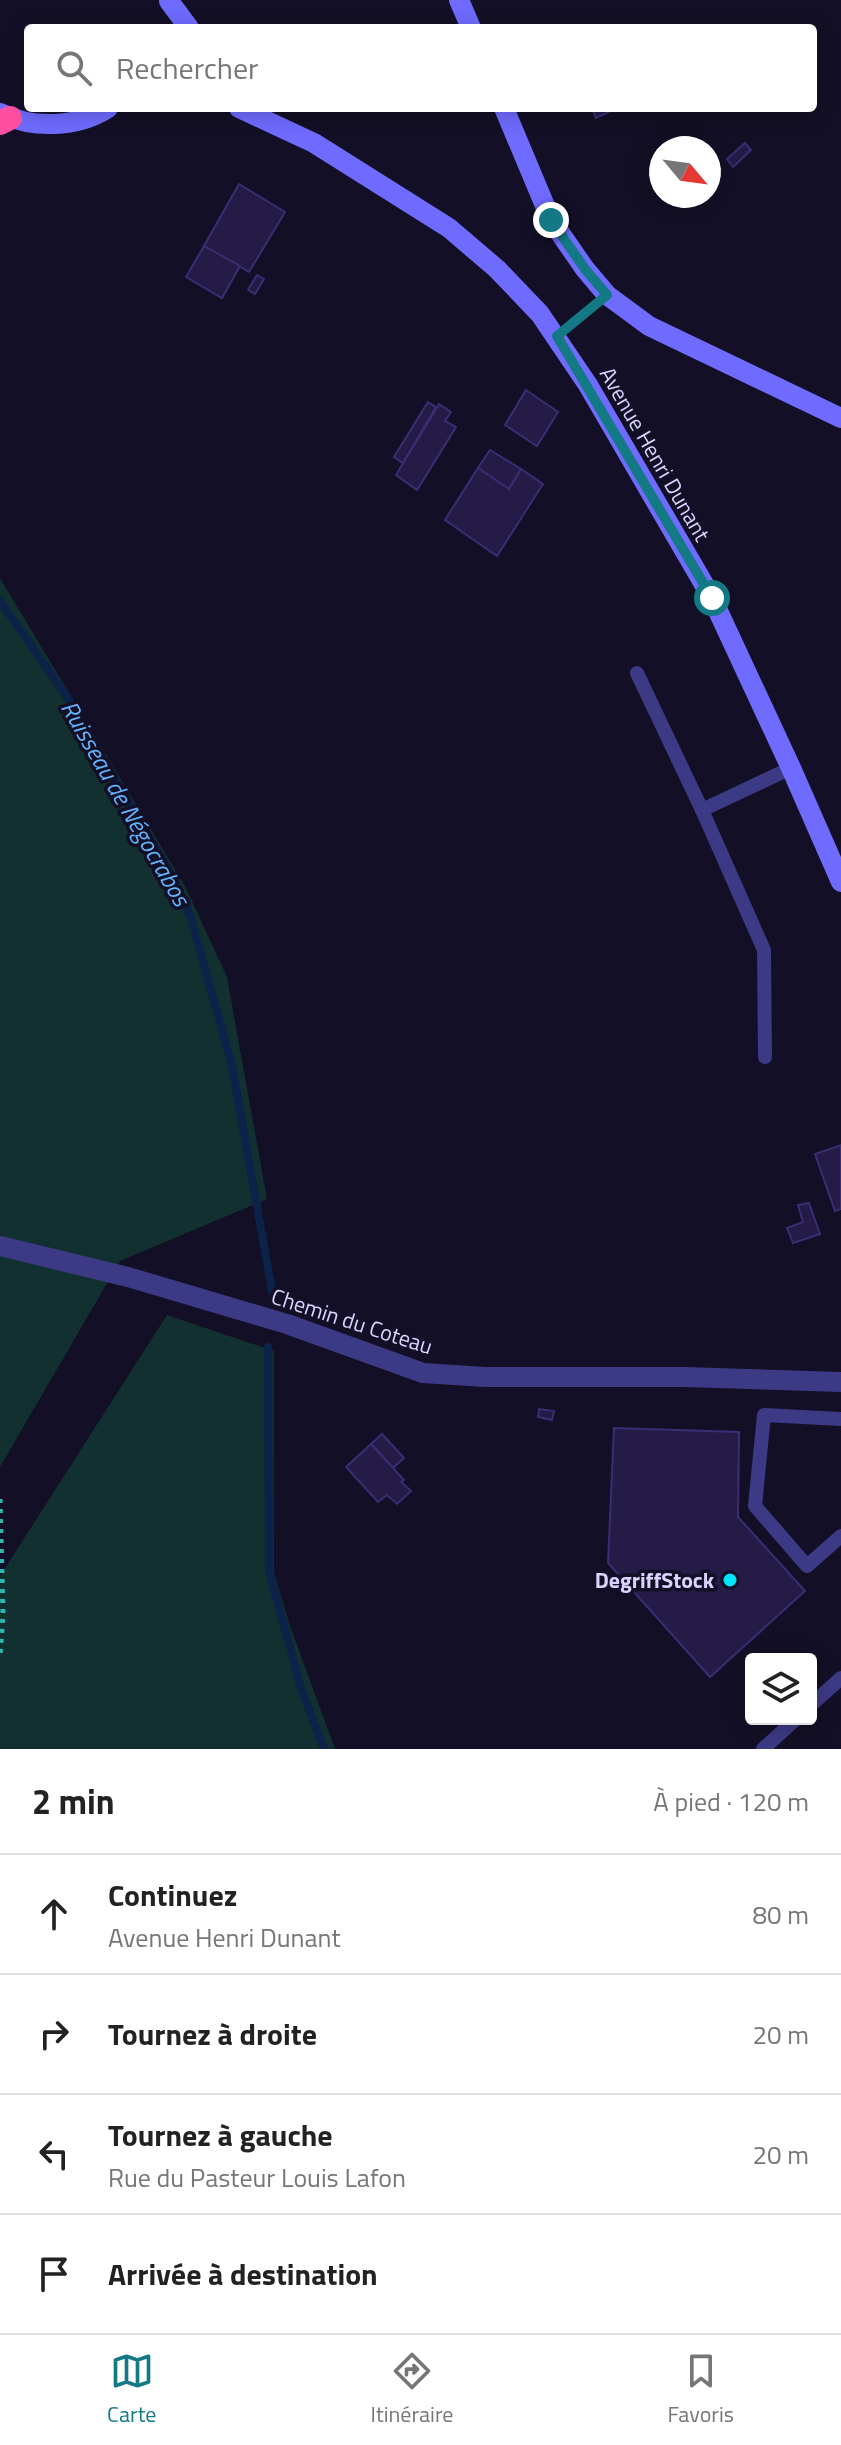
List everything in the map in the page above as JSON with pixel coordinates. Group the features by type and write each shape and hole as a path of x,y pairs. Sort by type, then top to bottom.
{"main road":[{"path":"459,0 469,24"},
{"path":"166,24 169,1"},
{"path":"169,1 186,24"},
{"path":"3,118 40,124 70,123 98,112"},
{"name":"Avenue Henri Dunant","path":"248,112 314,143 449,228 497,269 557,336 712,598 841,882"},
{"name":"Avenue Henri Dunant","path":"278,112 314,143"},
{"path":"506,112 551,220 607,295 649,326 841,418"}],"street":[{"name":"Chemin du Coteau","path":"0,1246 128,1277 272,1320 423,1373 485,1377 685,1377 841,1382"}],"lane":[{"path":"637,673 764,950 765,1057"},
{"path":"702,810 791,768"},
{"path":"841,1419 764,1415 755,1506 807,1566 841,1536"},
{"path":"817,1700 841,1678"},
{"path":"763,1749 789,1725"}],"path":[{"path":"557,336 607,295"},
{"path":"0,1499 3,1615 0,1656"}],"green space":[{"path":"0,578 185,886 227,977 267,1199 120,1261 0,1467"},
{"path":"167,1315 274,1351 274,1572 289,1623 335,1749 0,1749 0,1576"}],"building":[{"path":"594,112 609,112 596,118"},
{"path":"745,143 751,150 733,167 727,159"},
{"path":"239,184 285,212 249,272 204,246"},
{"path":"204,246 240,266 222,298 186,277"},
{"path":"257,275 264,279 255,294 248,290"},
{"path":"526,390 558,412 537,446 505,425"},
{"path":"428,402 436,407 403,463 394,457"},
{"path":"439,404 451,412 445,421 456,427 417,490 396,475"},
{"path":"490,450 521,469 509,489 478,468"},
{"path":"478,468 509,489 521,469 543,484 497,556 445,520"},
{"path":"841,1145 841,1209 835,1211 815,1154"},
{"path":"809,1203 820,1234 793,1243 787,1228 803,1222 798,1205"},
{"path":"539,1409 554,1411 552,1420 538,1417"},
{"path":"614,1428 739,1432 738,1517 805,1591 710,1677 608,1563"},
{"path":"382,1434 404,1458 393,1468 371,1444"},
{"path":"371,1444 411,1491 397,1504 387,1495 378,1502 346,1467"}],"waterway":[{"name":"Ruisseau de Négocrabos","path":"0,601 67,697 172,876 191,918 232,1066 274,1302"},
{"name":"Ruisseau de Négocrabos","path":"268,1347 269,1571 300,1685 324,1749"}],"place":[{"name":"DegriffStock","path":"730,1580"}],"route":[{"path":"551,220 607,295 557,336 712,598"}]}
